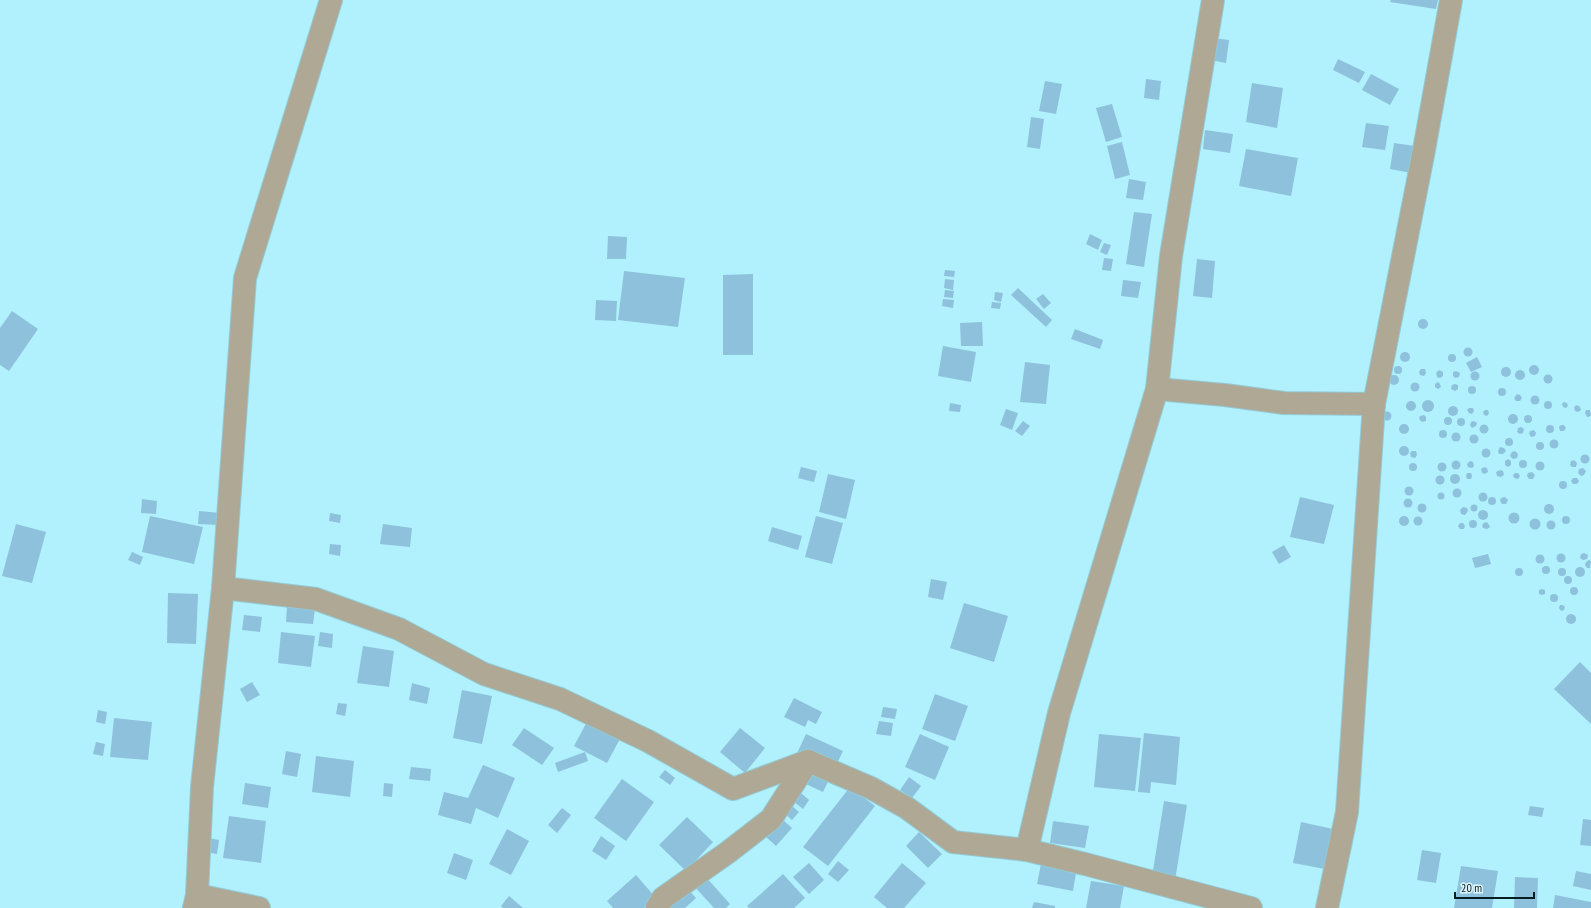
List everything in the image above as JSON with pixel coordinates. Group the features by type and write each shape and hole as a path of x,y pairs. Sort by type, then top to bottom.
{"street":[{"path":"259,908 196,901 202,788 223,588 245,278 331,0"},
{"path":"1027,850 1059,713 1157,389 1171,256 1213,0"},
{"path":"1327,908 1347,812 1374,404 1424,150 1451,0"},
{"path":"1157,389 1225,395 1284,403 1374,404"},
{"path":"223,588 316,599 399,629 484,674 560,699 648,741 732,789 808,761 871,788 907,808 953,842 1027,850 1251,908"},
{"path":"657,908 663,898 771,819 808,761"}],"building":[{"path":"1391,0 1438,0 1436,9 1390,2"},
{"path":"1213,38 1229,40 1226,63 1210,60"},
{"path":"1338,59 1365,72 1359,83 1333,70"},
{"path":"1371,74 1399,89 1390,105 1362,90"},
{"path":"1146,79 1161,81 1159,100 1144,98"},
{"path":"1045,81 1062,84 1056,114 1039,111"},
{"path":"1252,83 1283,88 1277,128 1246,122"},
{"path":"1112,104 1122,137 1106,142 1096,108"},
{"path":"1031,117 1044,119 1040,149 1027,147"},
{"path":"1366,123 1389,126 1385,150 1362,147"},
{"path":"1205,130 1233,134 1230,153 1203,149"},
{"path":"1122,142 1130,175 1115,179 1107,146"},
{"path":"1394,143 1415,146 1411,173 1390,169"},
{"path":"1246,149 1298,158 1291,196 1239,186"},
{"path":"1129,179 1146,182 1143,200 1126,198"},
{"path":"1134,212 1152,214 1144,267 1126,264"},
{"path":"1090,234 1102,240 1098,250 1086,244"},
{"path":"608,236 627,237 626,259 607,259"},
{"path":"1104,243 1111,245 1107,255 1100,252"},
{"path":"1104,258 1113,259 1111,271 1102,270"},
{"path":"1197,259 1215,261 1212,298 1193,296"},
{"path":"945,270 955,271 954,277 944,276"},
{"path":"624,271 685,278 678,327 618,320"},
{"path":"753,274 753,355 723,355 723,275"},
{"path":"945,279 954,280 953,290 944,288"},
{"path":"1123,280 1141,282 1138,298 1121,296"},
{"path":"1018,288 1052,320 1046,327 1011,295"},
{"path":"945,290 954,291 953,298 944,297"},
{"path":"995,292 1003,293 1001,302 994,300"},
{"path":"1043,294 1051,303 1044,309 1036,299"},
{"path":"943,299 954,300 953,308 942,306"},
{"path":"596,300 617,301 616,321 595,320"},
{"path":"992,302 1001,303 1000,309 991,308"},
{"path":"12,311 38,329 9,371 0,365 0,328"},
{"path":"1421,319 1425,319 1428,324 1425,329 1421,329 1418,326 1418,322"},
{"path":"982,322 983,346 961,346 960,323"},
{"path":"1075,329 1103,340 1100,349 1071,339"},
{"path":"943,346 976,352 971,382 938,376"},
{"path":"1468,347 1473,352 1468,357 1463,352"},
{"path":"1403,352 1407,352 1410,357 1407,362 1403,362 1400,359 1400,355"},
{"path":"1452,354 1455,355 1455,361 1452,362 1449,361 1448,358 1449,355"},
{"path":"1477,357 1482,367 1471,372 1466,363"},
{"path":"1025,362 1050,365 1046,404 1020,402"},
{"path":"1532,365 1536,365 1538,366 1538,374 1532,375 1529,372 1529,368"},
{"path":"1398,366 1401,367 1401,373 1398,374 1395,373 1394,370 1395,367"},
{"path":"1504,367 1508,367 1510,368 1510,376 1504,377 1501,374 1501,370"},
{"path":"1421,369 1425,369 1426,373 1424,376 1420,375 1419,372"},
{"path":"1439,370 1443,372 1443,376 1440,378 1437,377 1436,373"},
{"path":"1520,370 1525,375 1520,380 1515,375"},
{"path":"1456,371 1460,373 1459,377 1455,378 1453,376 1453,372"},
{"path":"1475,371 1480,376 1475,381 1470,376"},
{"path":"1392,375 1396,375 1398,376 1398,384 1392,385 1389,382 1389,378"},
{"path":"1546,375 1550,375 1552,379 1550,383 1546,383 1544,381 1544,377"},
{"path":"1415,382 1420,387 1415,392 1410,387"},
{"path":"1438,382 1441,387 1438,389 1435,387 1435,384"},
{"path":"1452,385 1458,385 1458,389 1455,391 1451,389"},
{"path":"1472,386 1475,387 1475,393 1472,394 1469,393 1468,390 1469,387"},
{"path":"1500,388 1504,388 1506,392 1504,396 1500,396 1498,394 1498,390"},
{"path":"1517,394 1522,398 1520,401 1516,401 1514,398"},
{"path":"1533,396 1537,396 1539,400 1537,404 1533,404 1531,402 1531,398"},
{"path":"1428,400 1432,402 1434,406 1432,410 1428,412 1424,410 1422,406 1424,402"},
{"path":"1411,401 1416,406 1411,411 1406,406"},
{"path":"1546,401 1550,401 1552,405 1550,409 1546,409 1544,407 1544,403"},
{"path":"1564,402 1567,403 1568,406 1566,408 1563,407 1562,404"},
{"path":"950,403 961,405 960,412 949,411"},
{"path":"1577,405 1581,410 1578,412 1575,411 1574,407"},
{"path":"1451,406 1455,406 1457,407 1457,415 1451,416 1448,413 1448,409"},
{"path":"1469,408 1473,408 1474,411 1472,414 1467,410"},
{"path":"1006,409 1018,413 1012,430 1000,425"},
{"path":"1488,410 1489,413 1487,416 1484,415 1483,412"},
{"path":"1586,410 1590,410 1591,416 1587,417 1585,413"},
{"path":"1387,411 1392,416 1387,421 1382,416"},
{"path":"1511,414 1515,414 1518,419 1515,424 1511,424 1508,421 1508,417"},
{"path":"1424,415 1426,417 1426,421 1422,422 1419,419 1420,416"},
{"path":"1526,415 1530,415 1532,419 1530,423 1526,423 1524,421 1524,417"},
{"path":"1446,417 1450,417 1452,421 1450,425 1446,425 1444,423 1444,419"},
{"path":"1459,418 1463,418 1465,422 1463,426 1459,426 1457,424 1457,420"},
{"path":"1023,421 1030,426 1022,436 1015,431"},
{"path":"1474,421 1477,423 1476,426 1472,428 1470,425 1471,422"},
{"path":"1402,424 1406,424 1409,429 1406,434 1402,434 1399,431 1399,427"},
{"path":"1484,424 1489,429 1484,434 1479,429"},
{"path":"1550,425 1553,426 1553,432 1550,433 1547,432 1546,429 1547,426"},
{"path":"1564,425 1566,428 1564,431 1560,431 1559,427"},
{"path":"1521,427 1524,429 1523,433 1520,434 1517,432 1518,428"},
{"path":"1441,430 1445,430 1447,434 1445,438 1441,438 1439,436 1439,432"},
{"path":"1534,430 1536,433 1535,436 1531,437 1529,434 1530,431"},
{"path":"1456,432 1461,437 1456,442 1451,437"},
{"path":"1472,435 1476,435 1478,439 1476,443 1472,443 1470,441 1470,437"},
{"path":"1509,438 1512,439 1512,445 1509,446 1506,445 1505,442 1506,439"},
{"path":"1552,440 1556,440 1558,444 1556,448 1552,448 1550,446 1550,442"},
{"path":"1540,442 1543,443 1543,449 1540,450 1537,449 1536,446 1537,443"},
{"path":"1404,446 1409,451 1404,456 1399,451"},
{"path":"1500,447 1504,448 1506,451 1503,454 1499,454 1498,451"},
{"path":"1484,449 1488,449 1490,453 1488,457 1484,457 1482,455 1482,451"},
{"path":"1412,451 1416,451 1417,455 1415,458 1411,457 1410,453"},
{"path":"1515,451 1518,454 1517,458 1513,459 1510,456 1512,452"},
{"path":"1585,454 1590,459 1585,464 1580,459"},
{"path":"1508,459 1511,461 1511,465 1508,467 1505,465 1505,461"},
{"path":"1523,460 1526,461 1526,467 1523,468 1520,467 1519,464 1520,461"},
{"path":"1574,460 1577,463 1576,467 1572,467 1570,465 1571,461"},
{"path":"1454,461 1458,461 1460,465 1458,469 1454,469 1452,467 1452,463"},
{"path":"1470,461 1473,462 1474,466 1472,468 1468,467 1467,464"},
{"path":"1540,461 1545,466 1540,471 1535,466"},
{"path":"1413,463 1416,464 1416,470 1413,471 1410,470 1409,467 1410,464"},
{"path":"1440,463 1444,463 1446,467 1444,471 1440,471 1438,469 1438,465"},
{"path":"801,467 817,471 814,482 798,478"},
{"path":"1484,467 1487,468 1488,472 1485,474 1482,473 1481,469"},
{"path":"1583,468 1586,471 1584,475 1581,476 1578,473 1579,469"},
{"path":"1500,470 1503,471 1504,475 1501,477 1497,476 1496,472"},
{"path":"1532,472 1535,475 1533,479 1529,479 1527,476 1528,473"},
{"path":"1467,473 1471,473 1471,479 1467,479"},
{"path":"1518,473 1520,476 1518,479 1514,478 1513,475"},
{"path":"828,474 855,480 846,519 819,512"},
{"path":"1455,474 1460,479 1455,484 1450,479"},
{"path":"1438,476 1442,476 1444,480 1442,484 1438,484 1436,482 1436,478"},
{"path":"1573,478 1577,478 1579,481 1577,484 1573,484 1571,481"},
{"path":"1563,481 1566,482 1566,488 1563,489 1560,488 1559,485 1560,482"},
{"path":"1409,486 1414,491 1409,496 1404,491"},
{"path":"1455,489 1459,489 1461,493 1459,497 1455,497 1453,495 1453,491"},
{"path":"1441,492 1444,493 1444,499 1441,500 1438,499 1437,496 1438,493"},
{"path":"1481,493 1485,493 1487,497 1485,501 1481,501 1479,499 1479,495"},
{"path":"1300,497 1334,505 1324,544 1290,537"},
{"path":"1492,497 1495,498 1495,504 1492,505 1489,504 1488,501 1489,498"},
{"path":"1505,497 1508,500 1506,504 1502,504 1500,501 1501,498"},
{"path":"142,499 157,501 156,514 141,513"},
{"path":"1406,499 1410,499 1412,503 1410,507 1406,507 1404,505 1404,501"},
{"path":"1420,504 1424,504 1426,508 1424,512 1420,512 1418,510 1418,506"},
{"path":"1474,504 1477,505 1477,511 1474,512 1471,511 1470,508 1471,505"},
{"path":"1547,504 1551,504 1553,505 1553,513 1547,514 1544,511 1544,507"},
{"path":"1463,507 1467,508 1468,511 1465,515 1461,514 1460,510"},
{"path":"1483,510 1488,515 1483,520 1478,515"},
{"path":"199,511 220,513 219,525 198,524"},
{"path":"330,513 341,515 340,523 329,521"},
{"path":"1512,513 1516,513 1518,514 1518,522 1512,523 1509,520 1509,516"},
{"path":"150,516 203,527 194,564 142,552"},
{"path":"816,516 843,523 832,564 805,557"},
{"path":"1402,516 1406,516 1408,517 1408,525 1402,526 1399,523 1399,519"},
{"path":"1418,516 1423,521 1418,526 1413,521"},
{"path":"1566,516 1569,517 1569,523 1566,524 1563,523 1562,520 1563,517"},
{"path":"1535,518 1539,520 1541,524 1539,528 1535,530 1531,528 1529,524 1531,520"},
{"path":"1473,520 1476,521 1476,527 1473,528 1470,527 1469,524 1470,521"},
{"path":"1551,520 1556,525 1551,530 1546,525"},
{"path":"1485,522 1488,523 1490,527 1487,529 1483,528 1482,525"},
{"path":"1460,523 1463,523 1465,526 1464,529 1460,529 1458,526"},
{"path":"16,524 46,532 32,583 2,576"},
{"path":"383,524 412,528 410,547 380,544"},
{"path":"772,527 802,536 798,550 768,541"},
{"path":"330,544 341,545 340,556 329,554"},
{"path":"1284,545 1291,557 1279,564 1272,552"},
{"path":"132,552 143,557 140,565 128,560"},
{"path":"1561,553 1566,558 1561,563 1556,558"},
{"path":"1584,553 1588,555 1587,559 1583,560 1580,558 1581,554"},
{"path":"1488,554 1491,564 1475,568 1472,558"},
{"path":"1538,555 1542,555 1544,559 1542,563 1538,563 1536,561 1536,557"},
{"path":"1589,560 1591,561 1590,568 1587,568 1585,565"},
{"path":"1544,566 1548,566 1550,570 1548,574 1544,574 1542,572 1542,568"},
{"path":"1580,567 1585,572 1580,577 1575,572"},
{"path":"1519,568 1522,569 1522,575 1519,576 1516,575 1515,572 1516,569"},
{"path":"1560,568 1564,568 1566,572 1564,576 1560,576 1558,574 1558,570"},
{"path":"1566,576 1570,576 1572,580 1570,584 1566,584 1564,582 1564,578"},
{"path":"931,579 947,582 943,600 928,597"},
{"path":"1572,587 1576,587 1578,591 1576,595 1572,595 1570,593 1570,589"},
{"path":"1539,590 1545,590 1545,594 1542,595 1539,594"},
{"path":"168,593 198,594 196,644 167,643"},
{"path":"1552,594 1556,594 1558,598 1556,602 1552,602 1550,600 1550,596"},
{"path":"964,603 1008,616 994,662 950,648"},
{"path":"1560,605 1565,607 1564,610 1561,611 1559,608"},
{"path":"287,606 315,608 313,624 286,622"},
{"path":"1569,614 1573,614 1575,615 1575,623 1569,624 1566,621 1566,617"},
{"path":"244,615 262,617 260,632 242,630"},
{"path":"281,632 315,636 311,667 278,663"},
{"path":"320,632 333,634 332,648 318,646"},
{"path":"363,646 394,651 389,687 357,683"},
{"path":"1580,662 1591,673 1591,724 1554,689"},
{"path":"252,682 260,695 247,702 240,689"},
{"path":"412,683 430,688 427,704 409,700"},
{"path":"462,690 492,696 482,744 453,738"},
{"path":"935,694 968,706 955,741 922,729"},
{"path":"794,698 822,712 816,724 808,720 805,727 784,717"},
{"path":"338,703 347,704 345,716 336,714"},
{"path":"883,707 897,709 895,719 881,717"},
{"path":"98,710 107,712 105,724 96,722"},
{"path":"114,718 152,722 148,760 110,757"},
{"path":"589,718 622,735 607,763 574,746"},
{"path":"879,721 893,723 891,736 876,734"},
{"path":"524,728 554,748 542,765 512,745"},
{"path":"740,728 765,748 745,773 720,752"},
{"path":"1144,733 1180,737 1176,785 1151,782 1150,793 1138,792"},
{"path":"806,734 843,751 823,792 787,775"},
{"path":"920,734 949,747 935,780 905,767"},
{"path":"1099,734 1141,738 1135,791 1094,787"},
{"path":"96,742 105,744 103,756 93,754"},
{"path":"286,751 301,754 297,777 282,774"},
{"path":"585,752 588,761 558,772 555,763"},
{"path":"316,756 354,761 350,797 312,792"},
{"path":"483,765 515,778 498,818 476,808 471,824 438,815 444,792 468,798"},
{"path":"411,767 431,769 430,781 409,779"},
{"path":"665,770 675,778 670,785 659,777"},
{"path":"909,777 921,786 912,798 900,790"},
{"path":"622,779 654,802 626,841 594,818"},
{"path":"245,783 271,787 268,808 242,804"},
{"path":"384,783 393,784 392,797 383,796"},
{"path":"850,787 875,806 828,866 803,847"},
{"path":"801,793 809,800 803,809 794,802"},
{"path":"1164,801 1187,805 1175,881 1152,877"},
{"path":"791,805 799,812 792,820 784,813"},
{"path":"1530,806 1544,808 1542,817 1528,815"},
{"path":"562,808 571,815 557,833 548,825"},
{"path":"229,816 266,821 261,863 223,858"},
{"path":"687,817 713,842 686,871 659,845"},
{"path":"780,817 792,828 776,846 765,836"},
{"path":"1583,819 1591,820 1591,846 1580,845"},
{"path":"1053,821 1089,826 1085,848 1050,843"},
{"path":"1301,822 1333,829 1325,869 1293,863"},
{"path":"507,829 529,841 511,875 489,864"},
{"path":"919,832 942,854 928,868 906,846"},
{"path":"601,836 615,846 606,860 592,851"},
{"path":"208,838 219,840 217,854 205,852"},
{"path":"1422,850 1441,853 1436,883 1417,880"},
{"path":"454,853 473,860 466,880 447,873"},
{"path":"1042,859 1077,867 1073,891 1037,884"},
{"path":"838,861 849,870 838,882 828,874"},
{"path":"809,863 824,880 809,894 793,877"},
{"path":"902,863 926,883 904,908 887,908 874,897"},
{"path":"1461,866 1498,871 1492,908 1454,908"},
{"path":"1576,871 1591,874 1591,890 1573,886"},
{"path":"783,874 805,898 794,908 749,908 747,906"},
{"path":"636,875 656,898 644,908 613,908 607,901"},
{"path":"705,876 730,904 726,908 714,908 694,886"},
{"path":"1515,877 1538,878 1537,908 1514,908"},
{"path":"1091,881 1124,886 1120,908 1086,908"},
{"path":"686,887 696,898 685,908 665,908"},
{"path":"1555,895 1591,902 1591,908 1553,908"},
{"path":"509,896 523,908 503,908 501,906"},
{"path":"1034,902 1055,906 1055,908 1032,908"}]}
